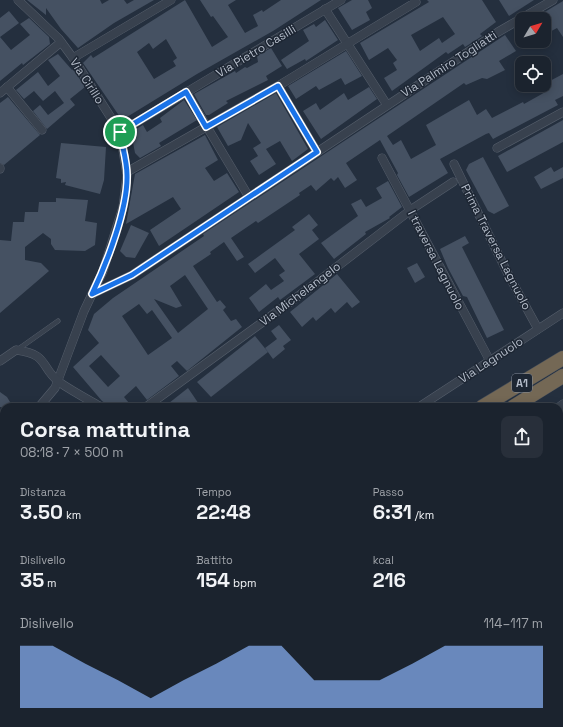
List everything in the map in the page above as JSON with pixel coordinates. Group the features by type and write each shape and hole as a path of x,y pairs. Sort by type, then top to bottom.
{"highway":[{"name":"A1","path":"489,403 563,358"},
{"name":"A1","path":"519,403 563,376"}],"street":[{"name":"Via Cirillo","path":"18,0 51,30 61,42 73,58 120,132 127,172 123,207 103,271 84,311 58,382 50,396 43,403"},
{"path":"73,58 171,0"},
{"name":"Via Pietro Casilli","path":"120,132 341,0"},
{"path":"127,172 278,86 416,2 415,0"},
{"name":"Via Palmiro Togliatti","path":"92,294 132,275 498,32 554,0"},
{"path":"325,9 387,105"},
{"path":"0,93 61,42"},
{"path":"278,86 317,152"},
{"path":"7,87 42,130"},
{"path":"186,92 249,197"},
{"path":"497,148 563,112"},
{"name":"I traversa Lagnuolo","path":"382,158 490,361"},
{"name":"Prima Traversa Lagnuolo","path":"454,164 509,276 538,329"},
{"name":"Via Michelangelo","path":"151,403 308,289 410,210 453,182"},
{"name":"Via Lagnuolo","path":"425,403 563,313"},
{"path":"0,361 16,350 27,351 44,362 58,382 94,403"}],"lane":[{"path":"16,350 58,321"}],"building":[{"path":"27,0 100,0 102,4 109,0 124,0 127,4 134,0 154,0 114,23 78,48 61,29 46,8 46,15"},
{"path":"185,0 212,47 228,37 213,16 211,17 200,0 236,0 228,5 245,33 258,26 253,15 262,10 263,12 281,0 321,0 273,31 197,74 122,120 83,63 91,55 93,58","holes":["166,39 177,58 173,61 176,66 154,79 137,52 149,43 153,49"]},
{"path":"352,0 368,0 372,8 366,12 370,20 352,30 338,8"},
{"path":"427,0 482,0 496,22 480,34 482,36 465,47 463,44 448,54 446,52 392,91 384,78 397,70 393,63 397,60 388,48 369,60 360,43 429,2","holes":["443,17 455,34 442,43 439,38 420,51 411,35"]},
{"path":"499,0 534,0 515,12 509,16"},
{"path":"563,1 563,37 557,28 551,31 551,12 545,12"},
{"path":"9,11 19,23 0,37 0,18"},
{"path":"29,18 49,37 50,44 23,65 22,63 0,81 0,37 11,50 30,35 20,24"},
{"path":"325,20 338,40 306,61 305,59 287,69 281,60 309,41 303,30 314,24 316,27"},
{"path":"505,35 516,51 499,61 505,70 487,79 482,78 466,85 464,83 387,136 393,145 401,140 411,159 436,145 426,125 469,100 477,115 486,109 492,118 523,102 524,104 545,92 551,92 551,80 563,74 563,96 555,100 558,105 493,139 489,133 486,134 440,159 448,173 409,197 380,140 346,163 357,180 345,188 338,177 334,181 331,178 316,191 311,185 299,193 300,195 258,223 256,221 231,238 244,257 237,261 224,242 210,252 211,254 193,266 217,302 220,300 226,307 223,310 231,321 236,319 242,327 187,371 177,361 171,366 179,376 147,400 136,386 124,397 129,403 105,403 73,367 99,343 88,330 94,314 113,298 204,236 203,234","holes":["185,275 208,309 178,333 154,299 176,308 182,306 170,286","139,304 147,314 152,310 172,338 148,355 122,316","101,355 120,376 108,387 89,366"]},
{"path":"271,48 282,66 266,76 268,80 226,101 228,103 209,115 206,115 194,94 235,71 236,73 245,67 247,68 258,62 257,56"},
{"path":"346,51 362,76 345,85 341,78 319,90 316,86 296,99 288,86"},
{"path":"58,54 72,70 73,69 85,87 70,99 75,105 47,129 33,111 40,105 48,115 64,103 55,91 43,101 34,91 24,99 16,90 38,72 48,86 60,76 48,60"},
{"path":"369,87 377,99 321,139 303,111 316,103 320,110 344,93 348,100"},
{"path":"276,93 308,149 292,161 280,141 266,149 276,164 259,175 250,161 258,156 253,148 261,143 248,123 241,140 228,146 217,127"},
{"path":"8,97 40,135 4,165 0,163 0,103"},
{"path":"184,100 197,120 159,143 161,146 140,158 135,153 131,132 143,125 147,132 162,122 160,118"},
{"path":"563,120 563,142 507,172 498,156"},
{"path":"205,135 218,160 205,168 214,181 227,173 239,192 159,246 150,230 181,209 173,197 126,224 135,174"},
{"path":"61,143 106,147 104,180 100,194 65,185 66,182 61,183 61,179 56,178"},
{"path":"483,157 509,206 494,214 488,211 466,170 469,164"},
{"path":"551,167 554,172 563,167 563,178 541,189 534,177"},
{"path":"388,181 402,207 389,217 390,218 365,232 366,234 334,259 321,243 358,216 351,204 361,199 366,207 382,198 376,188"},
{"path":"56,198 88,200 85,221 97,223 95,245 85,251 55,250 51,244 51,239 43,233 25,247 25,260 41,263 49,271 0,313 0,240 11,241 13,222 24,222 25,212 38,212 39,202 56,202"},
{"path":"309,214 318,225 312,230 319,239 299,254 315,274 280,300 278,297 259,312 249,298 266,284 271,290 284,281 279,275 285,271 275,258 255,273 248,264 295,230 292,227"},
{"path":"131,225 149,233 135,258 126,257 120,251"},
{"path":"465,236 469,243 462,247 504,330 487,338 467,297 463,296 448,268 440,249"},
{"path":"417,263 425,277 415,283 407,268"},
{"path":"337,274 360,302 352,308 347,302 335,313 331,308 316,321 313,317 302,327 290,312"},
{"path":"279,325 291,340 283,346 285,349 273,359 265,348 277,339 271,331"},
{"path":"255,336 268,352 211,397 197,382"},
{"path":"188,388 198,403 169,403"},
{"path":"0,392 7,397 11,403 0,403"}],"route":[{"path":"278,86 317,152 132,275 92,294 103,271 123,207 127,175 120,132 186,92 206,127 278,86"}]}
